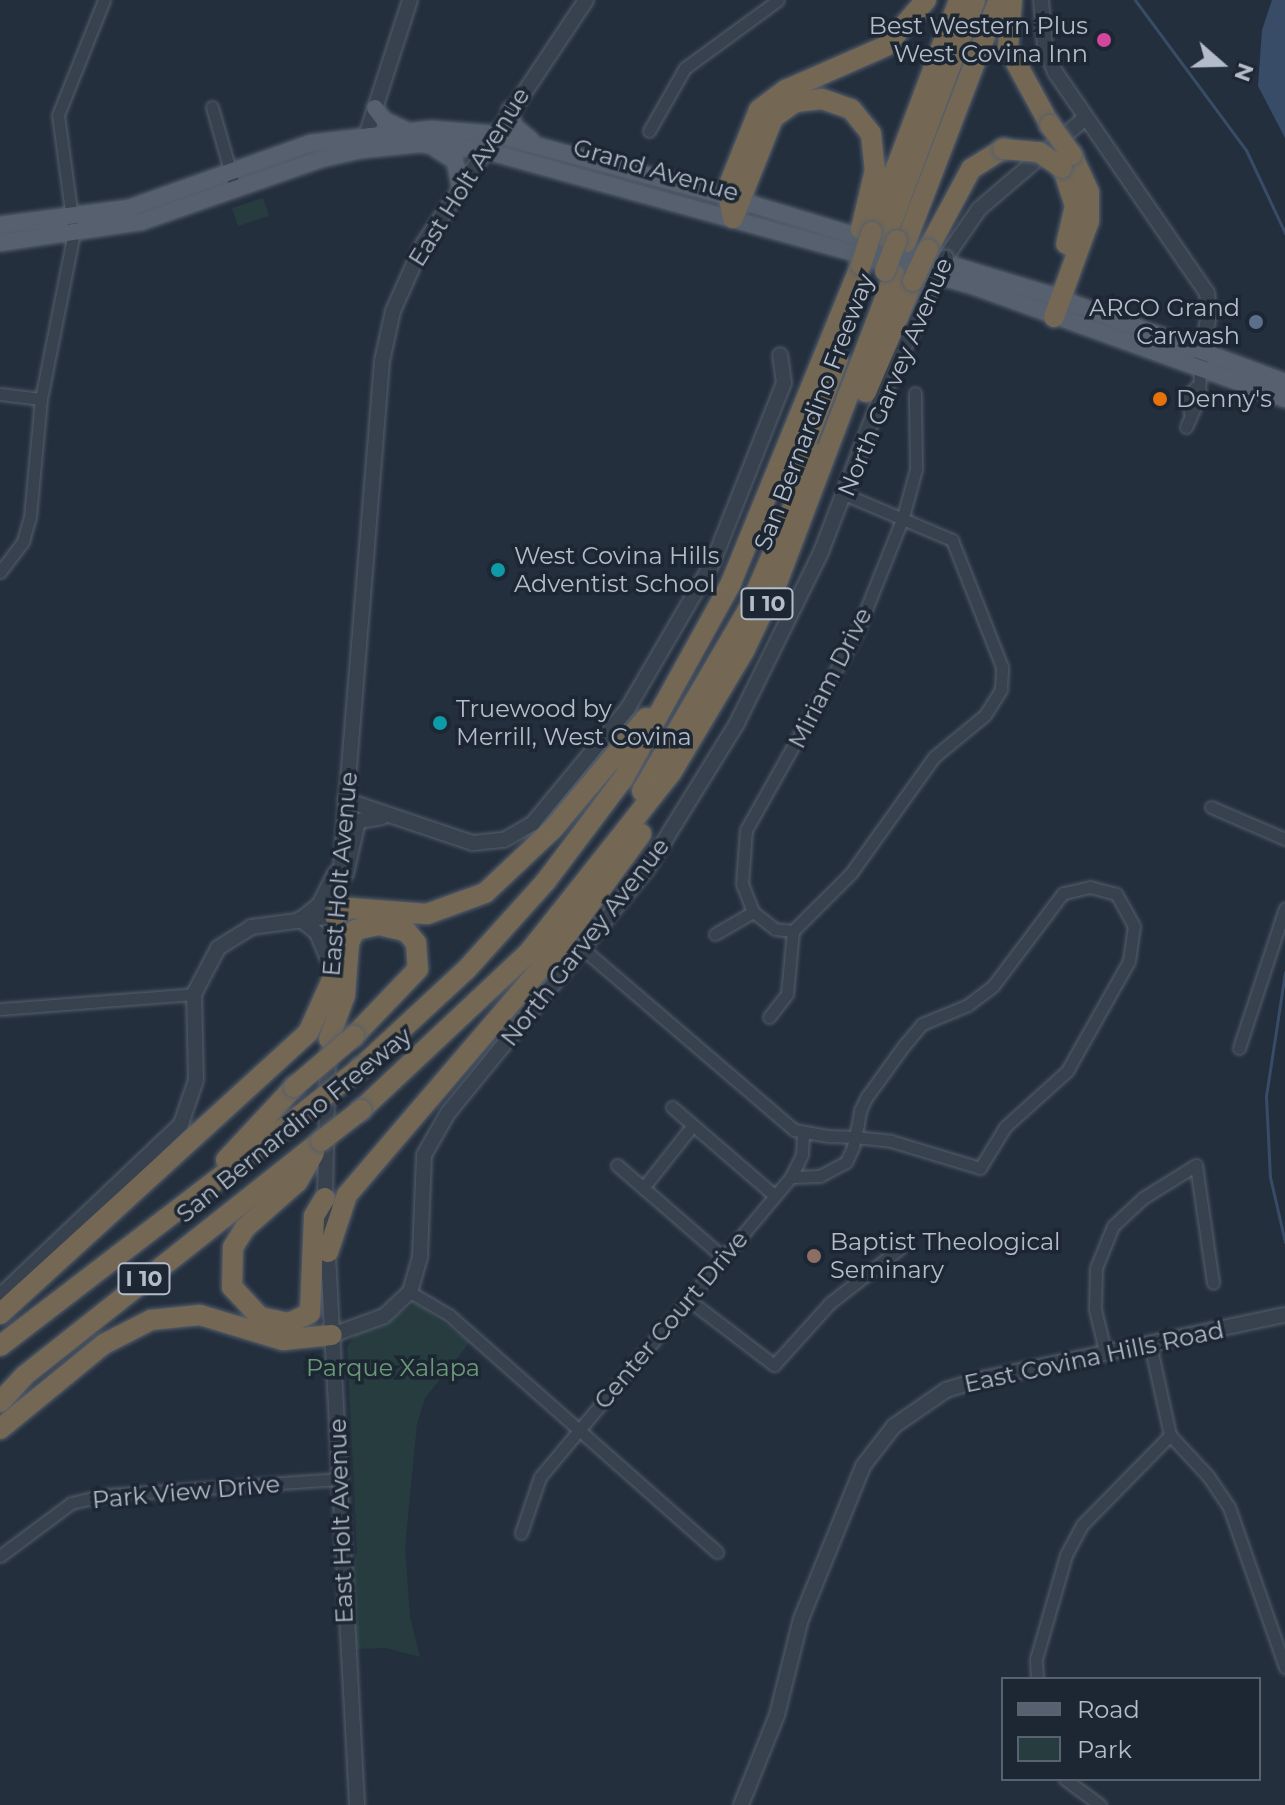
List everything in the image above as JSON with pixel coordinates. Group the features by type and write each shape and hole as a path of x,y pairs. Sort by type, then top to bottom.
{"highway":[{"path":"734,205 759,110 786,90 886,46 926,0"},
{"name":"San Bernardino Freeway","path":"0,1402 48,1357 361,1110 529,952 671,773 744,651 841,423 887,273 884,236 959,0"},
{"path":"884,236 975,0"},
{"path":"884,236 987,0"},
{"name":"San Bernardino Freeway","path":"884,236 999,0"},
{"path":"1012,0 1008,48 1067,162 1074,192 1074,223 1051,305"},
{"path":"580,891 586,865 673,743 749,608 823,438 887,273 874,144 863,120 838,102 808,98 773,118 734,205"},
{"path":"554,869 577,858 615,808 732,615 887,273 937,253 971,169 1003,149 1039,152 1067,162"},
{"name":"San Bernardino Freeway","path":"0,1346 360,1068 466,970 554,869 623,779 703,641 768,498 850,293 887,273"},
{"path":"335,908 427,914 485,893 528,855 618,755 703,641"},
{"path":"328,1252 347,1195 553,954 653,816 671,773"},
{"path":"180,1210 294,1087 354,1036 418,969 416,943 406,931 379,925 355,930 349,943 345,995 329,1039"},
{"path":"0,1314 308,1033 331,975"},
{"path":"321,1141 292,1186 245,1228 230,1257 236,1295 268,1320 296,1322 310,1313 314,1216 325,1198"},
{"path":"0,1429 104,1344 151,1320 200,1315 283,1340 332,1335"}],"main road":[{"path":"375,108 384,120 407,131"},
{"path":"510,110 514,126 543,146"},
{"name":"Grand Avenue","path":"0,225 141,222 311,143 367,133 407,131 494,134 543,146 1202,350 1285,382"},
{"name":"Grand Avenue","path":"233,180 361,150 423,145 483,150 734,205"},
{"path":"423,145 455,161 460,186"},
{"name":"Grand Avenue","path":"0,243 74,225"},
{"name":"Grand Avenue","path":"1051,305 1200,369 1285,399"}],"street":[{"path":"0,572 23,541 30,517 41,399 74,225 58,115 104,0"},
{"path":"361,150 410,0"},
{"name":"East Holt Avenue","path":"357,1805 325,1198 335,908 382,361 406,278 483,150 586,0"},
{"path":"649,131 665,95 685,68 778,0"},
{"path":"1041,0 1050,59 1085,118 1195,269 1209,313 1196,387 1199,398 1186,427"},
{"path":"212,107 233,180"},
{"name":"North Garvey Avenue","path":"937,253 979,209 1085,118"},
{"name":"North Garvey Avenue","path":"410,1292 420,1256 424,1155 448,1113 647,869 723,747 795,610 844,494 887,273"},
{"path":"345,800 455,841 490,844 533,823 628,708 713,562 784,383 780,355"},
{"name":"Miriam Drive","path":"753,912 742,884 746,830 857,632 903,517 916,469 915,393"},
{"path":"0,394 41,399"},
{"path":"769,1017 787,994 793,931 851,873 934,757 985,715 1001,689 1002,667 960,553 942,533 844,494"},
{"path":"1211,807 1285,839"},
{"path":"0,1296 181,1124 196,1080 194,994 210,958 228,939 251,927 300,919 335,908 358,821 391,817"},
{"path":"300,919 319,905 339,864"},
{"path":"583,949 773,1116 803,1133 854,1142 917,1146 969,1169 980,1168 1005,1127 1067,1071 1129,961 1134,926 1116,894 1090,887 1063,893 993,986 968,1005 922,1024 905,1044 866,1098 854,1142 846,1162 831,1173 791,1177"},
{"path":"1239,1048 1285,908"},
{"path":"715,934 753,912 775,929 793,931"},
{"path":"300,919 317,933 331,975"},
{"path":"0,1009 194,994"},
{"path":"672,1107 774,1195"},
{"path":"643,1188 693,1125"},
{"path":"791,1177 802,1154 803,1133"},
{"path":"617,1165 724,1258"},
{"path":"1105,1351 1095,1309 1096,1268 1113,1226 1143,1198 1196,1165 1213,1283"},
{"name":"Center Court Drive","path":"521,1533 540,1477 791,1177"},
{"path":"690,1301 774,1365 830,1303 899,1249"},
{"path":"332,1335 384,1316 410,1292 449,1315 717,1552"},
{"name":"East Covina Hills Road","path":"741,1805 777,1715 801,1619 863,1466 876,1445 918,1406 946,1390 1105,1351 1285,1315"},
{"path":"1150,1344 1170,1435 1208,1476 1229,1507 1285,1667"},
{"path":"1037,1677 1036,1659 1066,1555 1082,1525 1170,1435"},
{"name":"Park View Drive","path":"0,1556 71,1503 105,1495 341,1479"},
{"path":"1068,1781 1100,1805"}],"green space":[{"path":"263,198 269,216 238,226 232,208"},
{"name":"Parque Xalapa","path":"416,1303 470,1342 425,1398 417,1424 405,1547 410,1617 420,1657 386,1648 355,1649 352,1570 357,1552 347,1347 355,1335 383,1325"}],"water":[{"path":"1272,0 1285,0 1285,138 1258,86 1262,30"}],"waterway":[{"path":"1135,0 1246,150 1285,233"},
{"path":"1285,972 1266,1096 1270,1177 1285,1242"}],"place":[{"name":"Best Western Plus West Covina Inn","path":"1104,40"},
{"name":"ARCO Grand Carwash","path":"1256,322"},
{"name":"Denny's","path":"1160,399"},
{"name":"West Covina Hills Adventist School","path":"498,570"},
{"name":"Truewood by Merrill, West Covina","path":"440,723"},
{"name":"Baptist Theological Seminary","path":"814,1256"}]}
